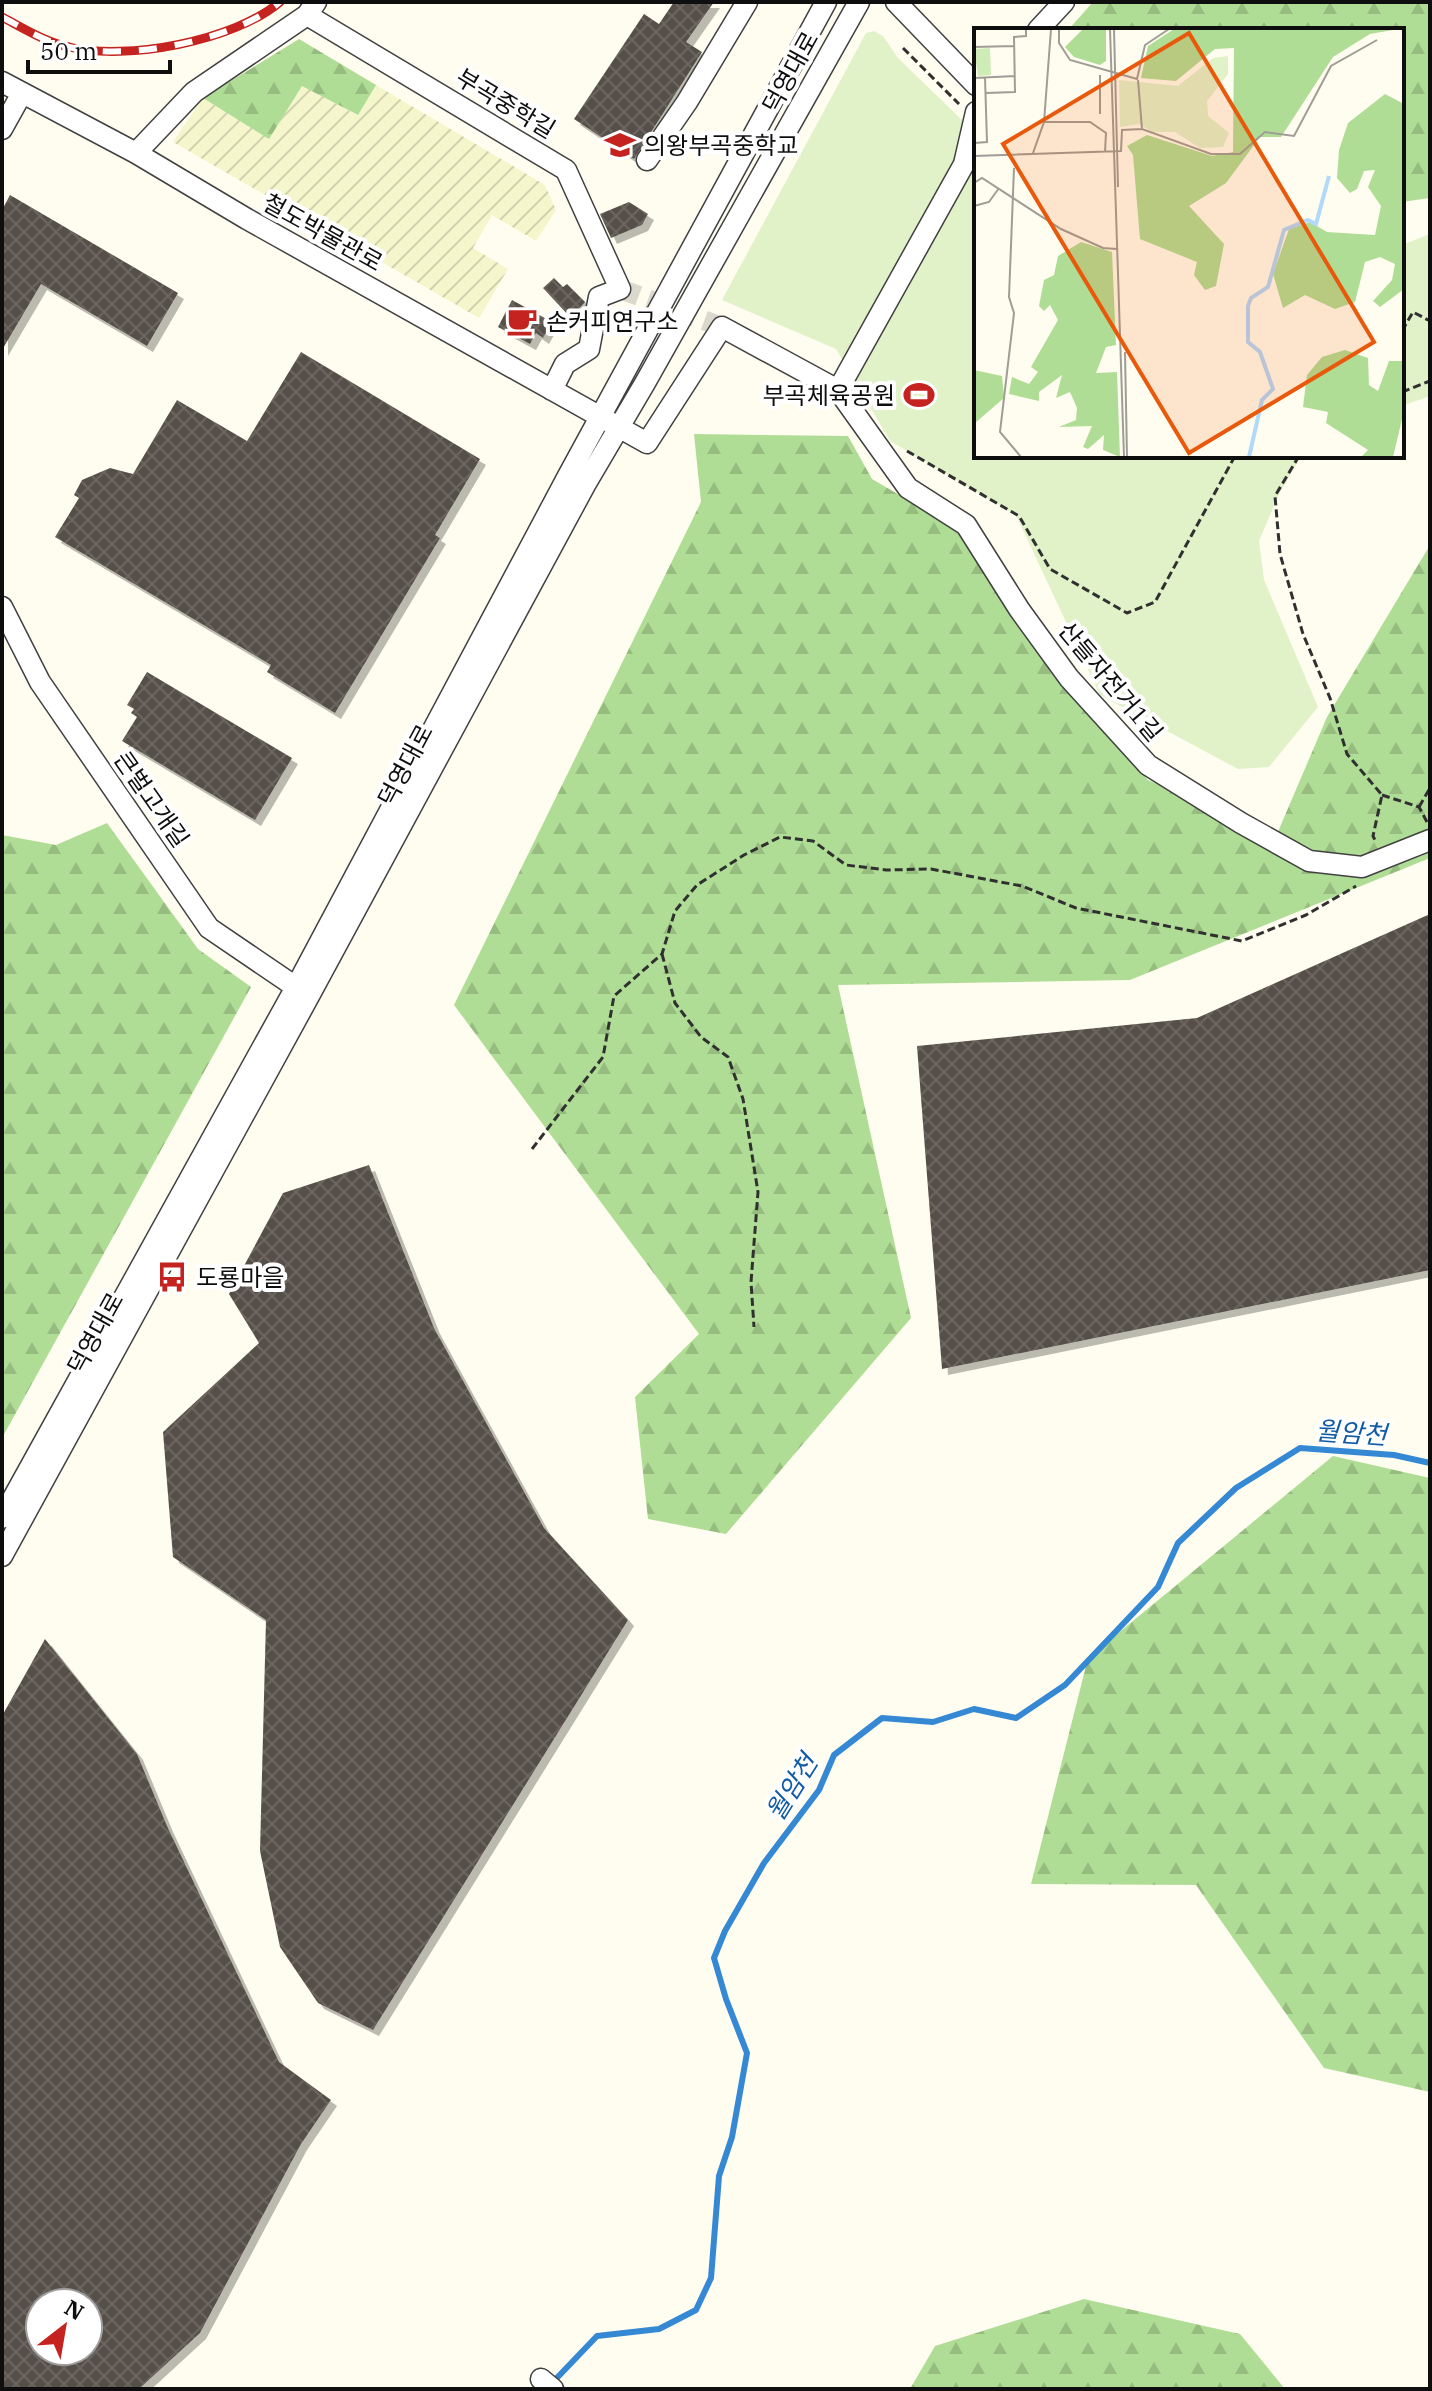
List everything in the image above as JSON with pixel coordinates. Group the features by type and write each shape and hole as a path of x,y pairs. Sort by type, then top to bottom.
{"street":[{"path":"647,160 687,102 747,2"},
{"name":"덕영대로","path":"2,1556 303,991 600,417 826,2"},
{"name":"덕영대로","path":"2,1518 303,991 859,2"},
{"path":"896,2 974,83"},
{"path":"1040,28 1064,2"},
{"name":"부곡중학길","path":"136,153 194,92 311,8 566,170 620,289 599,297 589,349 565,364 552,390"},
{"name":"철도박물관로","path":"2,82 136,153 247,219 647,443 722,327 838,390"},
{"path":"2,129 22,93"},
{"path":"838,390 964,164 971,110"},
{"name":"산들자전거1길","path":"838,390 908,488 966,525 1019,609 1069,678 1148,765 1309,861 1362,867 1430,840"},
{"name":"큰벌고개길","path":"2,607 40,682 209,928 303,991"}],"path":[{"path":"903,48 956,103 971,110"},
{"path":"1404,328 1413,312 1430,321"},
{"path":"1404,391 1430,381"},
{"path":"897,445 1019,516 1050,569 1127,613 1155,602 1234,458"},
{"path":"1298,458 1275,496 1280,554 1303,634 1330,698 1347,754 1382,795 1419,807 1430,830"},
{"path":"1419,807 1430,788"},
{"path":"754,1327 751,1282 758,1192 743,1099 728,1057 701,1037 675,1003 662,954 675,911 697,885 744,855 780,837 813,841 846,865 886,870 931,869 1022,886 1076,908 1242,941 1306,915 1367,879 1383,860 1373,836 1382,795"},
{"path":"532,1149 603,1057 614,996 662,954"}],"green space":[{"path":"1093,2 1430,2 1430,198 1404,202 1404,28 1070,28"},
{"name":"부곡체육공원","path":"874,31 883,36 898,58 963,121 974,124 974,458 1300,458 1279,494 1259,541 1264,580 1318,707 1269,767 1238,769 1100,695 1016,515 890,441 836,349 722,300 866,33"},
{"path":"299,39 376,85 358,115 302,86 269,139 203,98"},
{"path":"302,85 357,115 376,85 545,185 556,210 536,241 492,215 473,248 508,269 479,318 173,142 203,98 269,138"},
{"path":"1430,234 1430,396 1404,405 1404,244"},
{"path":"694,434 848,436 872,479 961,531 1055,678 1148,780 1277,834 1327,717 1430,545 1430,858 1130,980 838,985 911,1318 726,1534 648,1519 635,1397 699,1334 454,1005 701,502"},
{"path":"107,823 198,949 251,987 2,1438 2,835 56,845"},
{"path":"1333,1456 1430,1478 1430,2092 1324,2068 1196,1885 1031,1884 1088,1658"},
{"path":"1084,2299 1240,2334 1285,2389 910,2389 935,2346"}],"building":[{"path":"674,2 714,2 686,42 702,52 634,159 574,119 644,14 659,24"},
{"path":"10,195 178,293 147,346 41,284 2,350 2,210"},
{"path":"629,202 648,214 642,225 611,238 600,214"},
{"path":"554,278 563,287 567,284 585,302 571,318 543,288"},
{"name":"손커피연구소","path":"512,300 552,322 543,338 536,333 530,344 498,327"},
{"path":"301,352 480,459 435,535 440,538 335,713 267,672 271,665 55,537 79,498 74,495 82,480 110,468 133,474 177,400 247,441"},
{"path":"147,672 292,758 255,820 122,741 137,717 131,713 134,709 127,705"},
{"path":"1430,914 1430,1270 942,1369 917,1046 1197,1018"},
{"path":"369,1165 434,1328 544,1528 628,1620 373,2030 318,2003 280,1947 260,1851 266,1620 173,1557 163,1432 259,1343 229,1294 283,1193"},
{"path":"45,1639 137,1754 167,1826 279,2062 331,2100 301,2144 200,2333 139,2389 2,2389 2,1716"}],"waterway":[{"name":"월암천","path":"553,2382 597,2336 659,2329 696,2310 711,2278 719,2176 732,2137 747,2053 714,1958 725,1931 764,1863 819,1790 834,1755 882,1718 933,1722 974,1709 1016,1718 1065,1685 1158,1587 1178,1543 1236,1488 1300,1448 1394,1455 1430,1463"}],"tunnel":[{"path":"620,289 722,327"}],"railway":[{"path":"2,17 60,45 93,51 120,51 149,49 208,37 260,16 280,2"}],"place":[{"name":"의왕부곡중학교","path":"620,145"},
{"name":"손커피연구소","path":"522,321"},
{"name":"부곡체육공원","path":"919,395"},
{"name":"도룡마을","path":"172,1277"}]}
